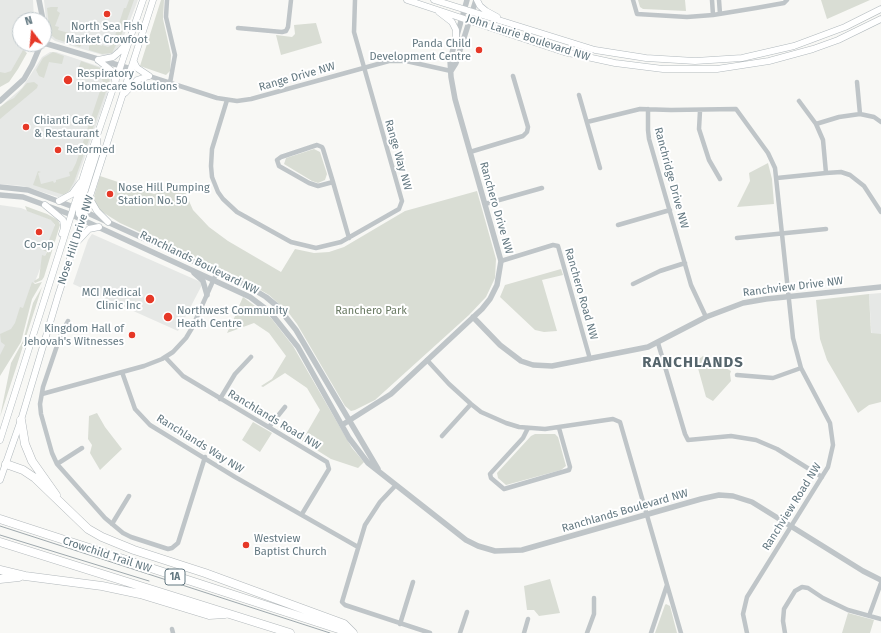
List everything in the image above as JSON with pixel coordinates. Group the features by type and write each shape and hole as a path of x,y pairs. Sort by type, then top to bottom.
{"highway":[{"path":"21,420 25,444 32,461 59,499"},
{"path":"3,463 23,470 59,499 88,528 102,537 134,550 205,573 344,624 352,633"},
{"name":"Crowchild Trail NW","path":"0,519 352,633"},
{"name":"Crowchild Trail NW","path":"0,542 290,633"},
{"path":"0,570 26,576 102,586 140,594 209,615 229,614"},
{"path":"0,579 26,576"}],"main road":[{"name":"Nose Hill Drive NW","path":"0,480 3,463 21,420 83,219 80,209 82,180 122,66 143,0"},
{"name":"Nose Hill Drive NW","path":"0,440 72,215 90,199 153,0"},
{"name":"John Laurie Boulevard NW","path":"407,0 588,58 636,67 687,70 743,66 791,56 838,40 881,19"},
{"name":"John Laurie Boulevard NW","path":"434,0 572,44 620,55 668,60 709,61 742,58 794,46 844,27 881,9"},
{"path":"477,0 480,6 500,21"},
{"path":"433,8 452,22 455,27 456,38"},
{"path":"98,60 117,55 131,37"},
{"path":"98,60 112,72 116,83"},
{"path":"134,62 137,68 149,76"},
{"path":"122,95 137,80 149,76"},
{"path":"80,209 98,149 96,138"},
{"path":"59,201 72,194 82,180"},
{"path":"90,199 97,211 108,222"},
{"path":"45,205 63,220 64,228 61,249"},
{"path":"74,245 89,229 99,227"},
{"path":"0,430 7,420"}],"street":[{"path":"39,0 41,12"},
{"path":"167,0 166,17 175,55 170,83"},
{"path":"238,28 282,32 286,31 288,27 291,0"},
{"path":"355,0 354,32 364,67"},
{"name":"Ranchero Drive NW","path":"342,425 386,398 473,317 493,294 500,275 501,261 455,100 451,71 450,60 467,0"},
{"path":"451,71 456,63 469,20 477,0"},
{"path":"633,0 637,14 642,15 713,15 776,2 784,3 787,0"},
{"path":"712,0 713,15"},
{"path":"719,0 720,14"},
{"path":"52,46 131,69"},
{"path":"0,101 24,79 38,52"},
{"name":"Range Drive NW","path":"149,76 227,100 251,99 389,61 400,60 451,71"},
{"name":"Range Way NW","path":"227,100 212,149 211,166 214,184 222,199 237,212 297,245 316,248 324,247 349,238 399,209 402,204 364,67"},
{"path":"470,152 522,136 527,132 528,128 513,76"},
{"path":"857,82 860,114"},
{"path":"579,95 600,168"},
{"path":"799,101 816,124 823,140 826,173"},
{"name":"Ranchridge Drive NW","path":"706,317 692,285 649,139 648,110 700,111 734,109 738,112 773,161 777,178 789,296"},
{"path":"587,122 632,110 648,110"},
{"path":"700,111 699,129 709,160 720,179"},
{"path":"816,124 839,117 860,114 874,118 881,122"},
{"path":"333,182 318,186 309,183 279,166 277,160 281,157 319,145 323,149 333,182 349,238"},
{"path":"777,178 841,172 858,179 870,194 881,212"},
{"name":"Ranchlands Boulevard NW","path":"0,187 28,190 80,209 246,285 266,297 288,319 379,470"},
{"path":"485,204 542,188"},
{"name":"Ranchlands Boulevard NW","path":"0,195 23,197 83,219 250,297 270,312 281,324 310,367 342,425 363,457 466,540 478,546 495,551 509,552 533,548 711,497 727,495 752,502 881,581"},
{"path":"618,225 670,210"},
{"path":"738,238 826,229"},
{"name":"Ranchero Road NW","path":"501,261 553,245 558,246 590,359"},
{"path":"633,284 660,271 685,263"},
{"path":"190,269 203,281 207,295"},
{"path":"42,394 144,366 166,357 179,347 186,338 217,272"},
{"name":"Ranchview Drive NW","path":"473,317 508,353 526,363 552,366 638,350 658,343 706,317 743,303 789,296 881,287"},
{"name":"Ranchview Road NW","path":"747,633 743,614 747,597 822,477 831,456 832,434 828,418 801,368 793,338 789,296"},
{"path":"68,321 61,334 42,394 40,404 44,426 57,464 112,524 131,537 168,549 175,546 178,543 205,457"},
{"path":"658,343 688,440 731,436 756,440 777,449 822,477"},
{"name":"Ranchlands Road NW","path":"166,357 183,376 328,464 328,469 302,514"},
{"path":"220,399 235,374 251,357"},
{"path":"427,360 449,384 471,404 498,420 528,428 559,428 613,418 622,424 681,633"},
{"path":"737,374 773,378 801,368"},
{"name":"Ranchlands Way NW","path":"122,372 131,401 138,413 161,432 205,457 235,477 358,547"},
{"path":"442,436 471,404"},
{"path":"268,427 285,407"},
{"path":"528,428 523,438 490,474 491,478 504,489 569,471 570,467 559,428"},
{"path":"57,464 82,448"},
{"path":"396,485 380,502 368,519 342,598 343,603 400,624 430,633"},
{"path":"112,524 129,496"},
{"path":"869,616 881,581"},
{"path":"400,624 413,582"},
{"path":"651,633 667,584"},
{"path":"785,633 783,621 784,610 794,590 802,586 848,610 881,619"},
{"path":"587,633 594,614 594,598"},
{"path":"460,633 467,612"},
{"path":"524,633 528,619"}],"shaded area":[{"path":"0,0 33,0 34,12 12,12 12,52 25,52 6,81 0,86"},
{"path":"44,0 138,0 120,46 114,54 106,56 55,41 52,39 52,12 45,12"},
{"path":"50,52 56,52 101,67 109,72 111,78 109,89 73,190 69,194 58,197 23,186 0,184 0,107 22,88 42,57"},
{"path":"0,205 21,208 52,220 56,228 13,338 0,363"},
{"path":"92,234 203,283 178,331 73,284 88,240"},
{"path":"881,293 881,344 872,344 869,294"}],"green space":[{"path":"129,0 134,0 123,31 112,53 102,54 89,50 89,46 93,43 108,47 112,45 124,8 126,8"},
{"path":"161,0 164,0 163,19 171,55 170,71 166,75 140,66"},
{"path":"638,0 685,0 686,11 643,9 640,7"},
{"path":"821,0 870,0 827,19"},
{"path":"58,7 57,11 60,13 55,26 59,27 58,30 69,33 68,36 81,40 82,44 80,47 56,39 52,36 52,12 47,12 47,8"},
{"path":"316,23 322,43 281,55 276,35 292,37 295,34 294,25"},
{"path":"22,52 27,53 9,82 0,87 0,72 5,73 11,71"},
{"path":"53,52 64,56 62,64 49,62 44,78 39,76 36,70 43,58"},
{"path":"81,61 106,70 110,75 109,83 74,182 69,191 64,195 33,185 38,171 41,172 38,173 41,184 53,181 54,183 56,180 70,176 69,172 72,171 76,163 103,82 101,77 99,78 79,67"},
{"path":"34,82 38,85 37,88 0,119 0,107 14,98 27,83"},
{"path":"314,149 320,152 327,174 325,180 318,183 284,164 286,158"},
{"path":"768,163 772,179 774,204 737,207 750,181 749,173"},
{"name":"Ranchero Park","path":"100,176 154,194 182,185 193,210 209,227 228,241 281,272 295,249 314,253 329,252 344,247 405,211 477,191 496,259 495,278 486,297 469,315 375,400 351,411 345,406 297,324 288,312 269,295 240,278 120,223 104,213 95,206 93,200"},
{"path":"25,206 47,214 58,220 60,225 44,277 42,280 35,283 34,281 39,278 42,255 45,256 47,252 43,250 46,248 55,225 51,220 27,211"},
{"path":"561,269 563,275 542,280 557,331 544,332 535,330 500,297 505,285"},
{"path":"32,282 35,284 42,282 32,299 21,342 0,376 0,355 5,345 1,342 0,334 11,329 15,323 20,307 23,308"},
{"path":"42,287 0,417 11,363 23,341 33,303"},
{"path":"869,294 871,333 881,334 881,402 869,405 858,413 827,360 820,339 816,300"},
{"path":"243,297 271,318 293,346 352,448 364,462 358,468 331,459 302,441 320,410 307,388 285,373 263,387 261,386 272,379 286,356 269,333 254,323 227,333 237,312 241,314 244,309 239,306"},
{"path":"703,356 731,371 731,381 713,401 706,397 696,361"},
{"path":"97,413 105,427 122,449 100,470 90,453 92,445 88,439 89,416"},
{"path":"253,422 272,433 260,452 242,440"},
{"path":"535,434 555,434 558,437 566,466 561,470 506,485 498,478 497,473 531,436"},
{"path":"550,579 560,613 539,616 534,610 527,610 524,586"},
{"path":"665,605 670,606 677,633 655,633"},
{"path":"848,613 874,620 870,633 842,633"}],"tram line":[{"path":"0,526 330,633"},
{"path":"0,535 149,581"}],"place":[{"name":"North Sea Fish Market Crowfoot","path":"107,14"},
{"name":"Panda Child Development Centre","path":"479,50"},
{"name":"Respiratory Homecare Solutions","path":"68,80"},
{"name":"Chianti Cafe & Restaurant","path":"26,127"},
{"name":"Reformed","path":"58,150"},
{"name":"Nose Hill Pumping Station No. 50","path":"110,194"},
{"name":"Co-op","path":"39,232"},
{"name":"MCI Medical Clinic Inc","path":"150,299"},
{"name":"Northwest Community Heath Centre","path":"168,317"},
{"name":"Kingdom Hall of Jehovah's Witnesses","path":"132,335"},
{"name":"Westview Baptist Church","path":"246,545"}],"district":[{"name":"RANCHLANDS","path":"693,363"}]}
